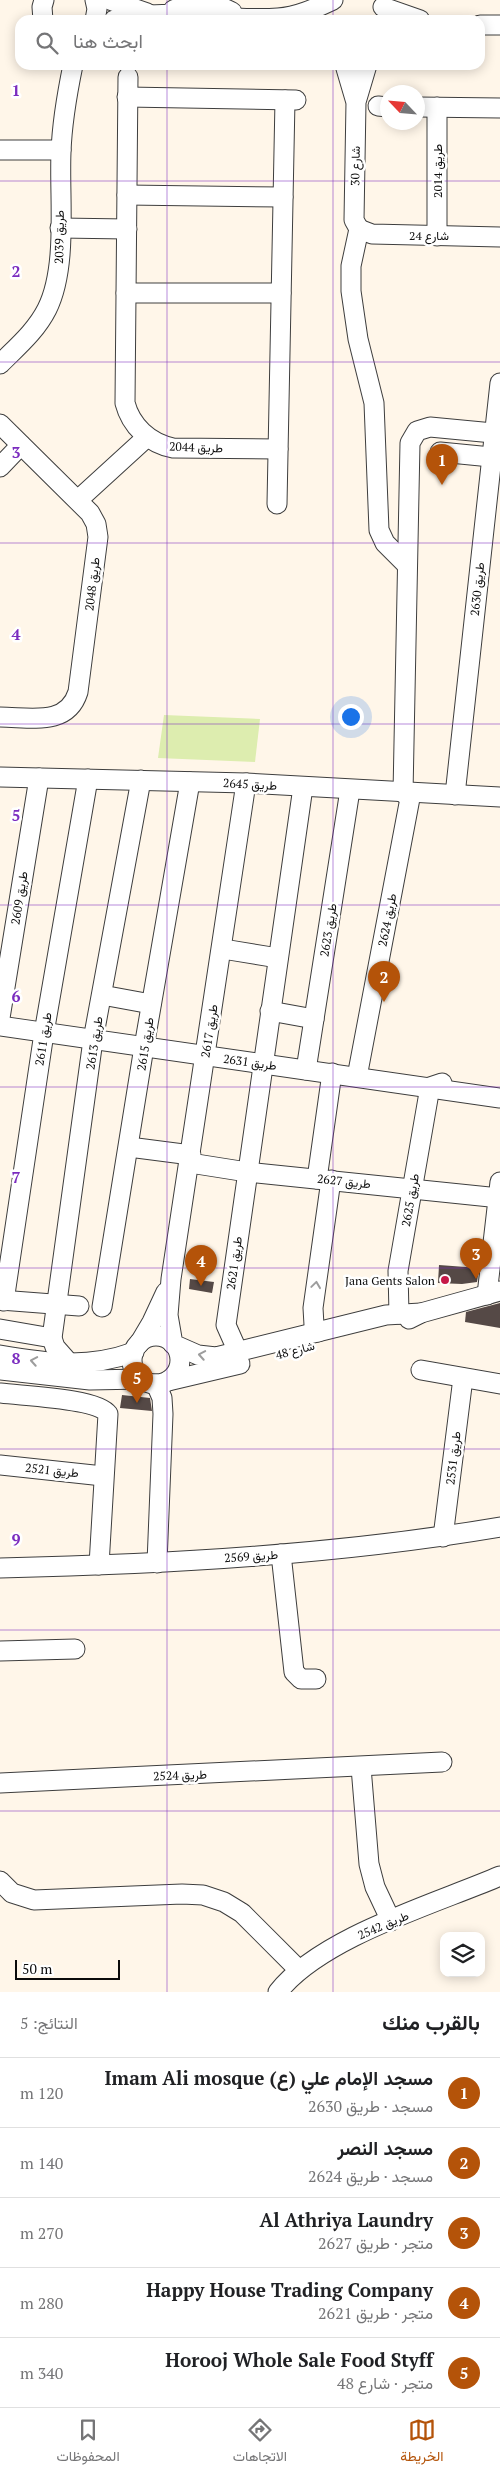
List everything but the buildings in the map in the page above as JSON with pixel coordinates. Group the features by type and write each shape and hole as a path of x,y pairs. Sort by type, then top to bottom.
{"street":[{"path":"43,15 42,7 44,0"},
{"path":"95,0 96,15"},
{"path":"110,0 155,14"},
{"path":"294,15 333,0"},
{"path":"326,15 327,9 333,0"},
{"path":"383,9 403,15"},
{"path":"148,15 178,15"},
{"path":"485,25 500,25"},
{"name":"طريق 2039","path":"62,70 67,90"},
{"name":"طريق 2039","path":"0,364 37,326 50,302 59,272 61,150 71,70"},
{"name":"شارع 30","path":"346,70 356,102"},
{"name":"شارع 30","path":"359,230 354,220 356,102 366,70"},
{"name":"طريق 2044","path":"128,77 126,402 129,416 147,437 161,446 173,448 278,449"},
{"path":"127,98 290,100 283,197 277,504"},
{"path":"425,107 500,108"},
{"name":"طريق 2014","path":"437,107 437,236"},
{"path":"0,150 61,150"},
{"path":"127,195 283,197"},
{"path":"60,228 127,229"},
{"path":"359,230 351,266 351,291 358,339 374,403 379,530 385,543 407,566"},
{"name":"شارع 24","path":"359,230 372,234 500,237"},
{"path":"126,293 281,293"},
{"name":"طريق 2630","path":"455,795 493,468 500,383"},
{"name":"طريق 2048","path":"0,424 90,513 96,524 98,537 78,692 74,704 65,713 53,717 0,717"},
{"name":"طريق 2624","path":"358,1076 407,793 407,566 410,443 417,431 430,427 496,424"},
{"path":"78,500 147,437"},
{"path":"0,467 21,445"},
{"path":"440,452 493,468"},
{"name":"طريق 2645","path":"0,777 246,782 350,790 500,797"},
{"name":"طريق 2609","path":"0,1018 39,778"},
{"name":"طريق 2611","path":"2,1301 44,1033 88,779"},
{"name":"طريق 2613","path":"52,1338 93,1040 140,780"},
{"name":"طريق 2615","path":"102,1307 151,1004 190,782"},
{"name":"طريق 2617","path":"173,1344 168,1315 171,1279 246,782"},
{"name":"طريق 2621","path":"238,1352 226,1325 303,787"},
{"name":"طريق 2623","path":"306,1070 350,790"},
{"path":"222,949 278,958"},
{"path":"102,996 151,1004"},
{"path":"270,1011 314,1019"},
{"name":"طريق 2631","path":"0,1026 358,1076 500,1098"},
{"path":"318,1332 314,1325 313,1308 332,1073"},
{"path":"430,1088 440,1084 462,1081 500,1086"},
{"name":"طريق 2625","path":"399,1314 398,1271 430,1088"},
{"name":"طريق 2627","path":"129,1147 247,1172 413,1188 499,1193 493,1293"},
{"name":"طريق 2617","path":"136,1348 152,1322 171,1279"},
{"name":"شارع 48","path":"0,1370 90,1380 155,1381 388,1326 421,1313 493,1293"},
{"path":"2,1301 79,1306"},
{"name":"شارع 48","path":"173,1344 189,1352 207,1357 238,1352 399,1314 421,1313"},
{"path":"0,1329 52,1338 54,1347 70,1364"},
{"path":"0,1355 70,1364 108,1360 136,1348 152,1336 160,1336 173,1344 178,1350 180,1363 178,1370 155,1381"},
{"path":"136,1348 133,1367 155,1381 162,1398 157,1563"},
{"path":"420,1370 500,1384"},
{"name":"طريق 2531","path":"443,1537 463,1378"},
{"path":"80,1402 90,1380"},
{"path":"0,1393 80,1402 100,1407 108,1414 98,1565"},
{"name":"طريق 2521","path":"0,1465 103,1476"},
{"name":"طريق 2569","path":"0,1568 157,1563 281,1554 443,1537 500,1527"},
{"path":"281,1554 294,1672 301,1679 316,1679"},
{"path":"0,1651 74,1649"},
{"name":"طريق 2524","path":"0,1783 442,1762"},
{"path":"361,1767 369,1864 375,1887 391,1921"},
{"name":"طريق 2542","path":"278,1992 299,1970 348,1940 500,1876"},
{"path":"0,1881 12,1893 34,1900 182,1894 214,1898 242,1913 299,1970"}],"green space":[{"path":"164,715 260,719 255,762 158,758"}],"place":[{"name":"مسجد الإمام علي (ع) Imam Ali mosque","path":"442,485"},
{"name":"مسجد النصر","path":"384,1002"},
{"name":"Al Athriya Laundry","path":"476,1279"},
{"name":"Jana Gents Salon","path":"445,1280"},
{"name":"Happy House Trading Company","path":"201,1286"},
{"name":"Horooj Whole Sale Food Styff","path":"137,1403"}]}
